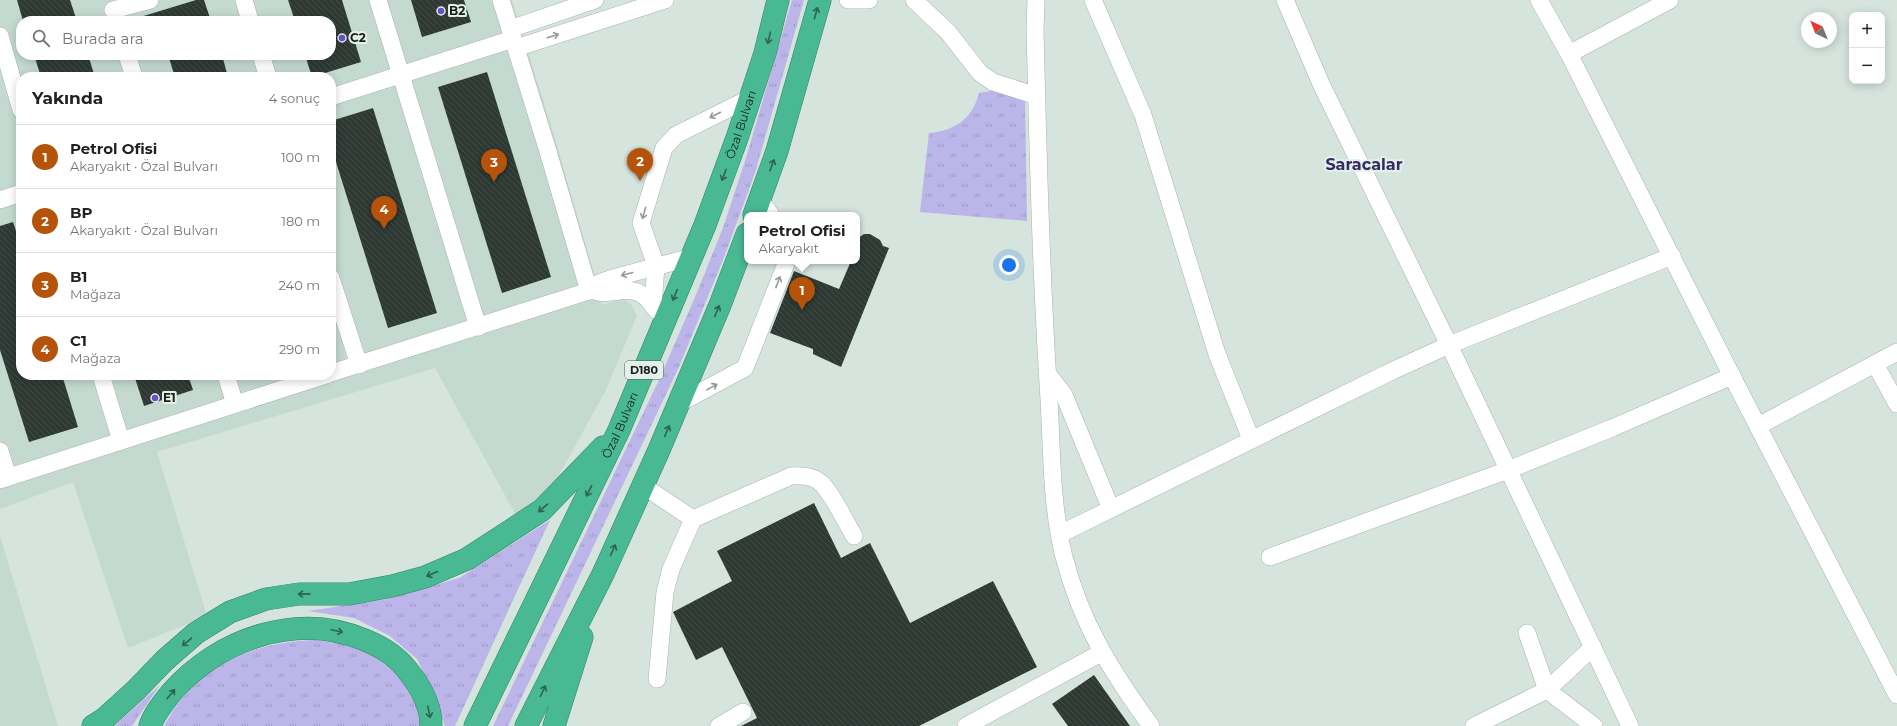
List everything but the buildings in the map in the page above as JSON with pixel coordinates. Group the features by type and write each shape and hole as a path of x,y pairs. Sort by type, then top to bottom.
{"highway":[{"name":"Özal Bulvarı","path":"475,726 619,430 659,313 692,257 705,225 750,98 765,53 778,0"},
{"path":"762,210 820,0"},
{"path":"526,726 603,574 678,404 720,305 744,242"},
{"path":"93,726 114,710 165,660 196,633 230,612 266,598 300,594 349,594 392,586 425,577 467,559 542,510 619,430"},
{"path":"554,726 603,574"},
{"path":"150,726 162,704 175,688 189,674 215,655 258,635 283,629 306,627 323,628 342,632 372,643 388,652 402,663 423,693 428,707 431,726"}],"street":[{"path":"113,10 150,0"},
{"path":"244,0 249,16"},
{"path":"378,0 478,327"},
{"path":"501,0 590,291"},
{"path":"513,39 595,0"},
{"path":"336,96 513,39 665,0"},
{"path":"848,0 869,0"},
{"path":"914,0 948,32 980,73 993,82 1037,96"},
{"path":"1036,0 1035,30 1042,276 1052,472 1060,534 1064,556 1085,621 1101,652 1125,692 1150,726"},
{"path":"1093,0 1143,115 1213,341 1251,440"},
{"path":"1284,0 1322,86 1449,345 1630,726"},
{"path":"1539,0 1569,54 1732,376 1897,695"},
{"path":"1569,54 1670,0"},
{"path":"0,36 16,92"},
{"path":"129,60 132,72"},
{"path":"263,60 266,72"},
{"path":"659,313 656,266 641,223 664,148 676,135 750,98"},
{"path":"0,200 16,195"},
{"path":"1060,534 1392,371 1449,345 1672,256"},
{"path":"336,372 590,291 599,283 692,257"},
{"path":"678,404 745,368 786,264"},
{"path":"590,291 600,294 623,290 638,292 644,296 659,313"},
{"path":"336,294 359,365"},
{"path":"1758,426 1897,352"},
{"path":"1875,364 1897,404"},
{"path":"1047,373 1064,396 1111,509"},
{"path":"1270,557 1508,470 1612,428 1732,376"},
{"path":"103,380 121,441"},
{"path":"228,380 235,404"},
{"path":"0,451 4,478 310,380"},
{"path":"657,679 665,592 671,569 693,518 791,476 803,475 814,478 823,484 854,536"},
{"path":"642,485 693,518"},
{"path":"1527,633 1547,690 1594,726"},
{"path":"1474,726 1547,690 1593,647"},
{"path":"966,726 1101,652"},
{"path":"719,726 743,712"}],"shaded area":[{"path":"0,0 512,0 555,138 603,305 622,298 631,304 637,316 605,392 555,482 518,519 435,368 157,452 207,616 128,648 73,482 0,509"},
{"path":"0,536 58,726 0,726"}],"green space":[{"path":"792,0 804,0 755,173 723,260 679,367 508,726 493,726 659,380 698,290 724,225 746,158"},
{"path":"1002,91 1025,99 1027,221 920,212 929,133 947,129 962,122 972,110 979,93"},
{"path":"550,520 455,726 445,726 430,686 417,659 390,636 354,618 308,611 387,599 459,578"},
{"path":"316,640 348,645 371,654 400,676 417,707 420,726 164,726 177,705 192,688 209,673 228,661 248,652 269,646"},
{"path":"160,685 132,726 114,726"}],"place":[{"name":"B2","path":"441,11"},
{"name":"C2","path":"342,38"},
{"name":"BP","path":"640,181"},
{"name":"B1","path":"494,182"},
{"name":"C1","path":"384,229"},
{"name":"Petrol Ofisi","path":"802,310"},
{"name":"E1","path":"155,398"}],"district":[{"name":"Saracalar","path":"1364,164"}]}
